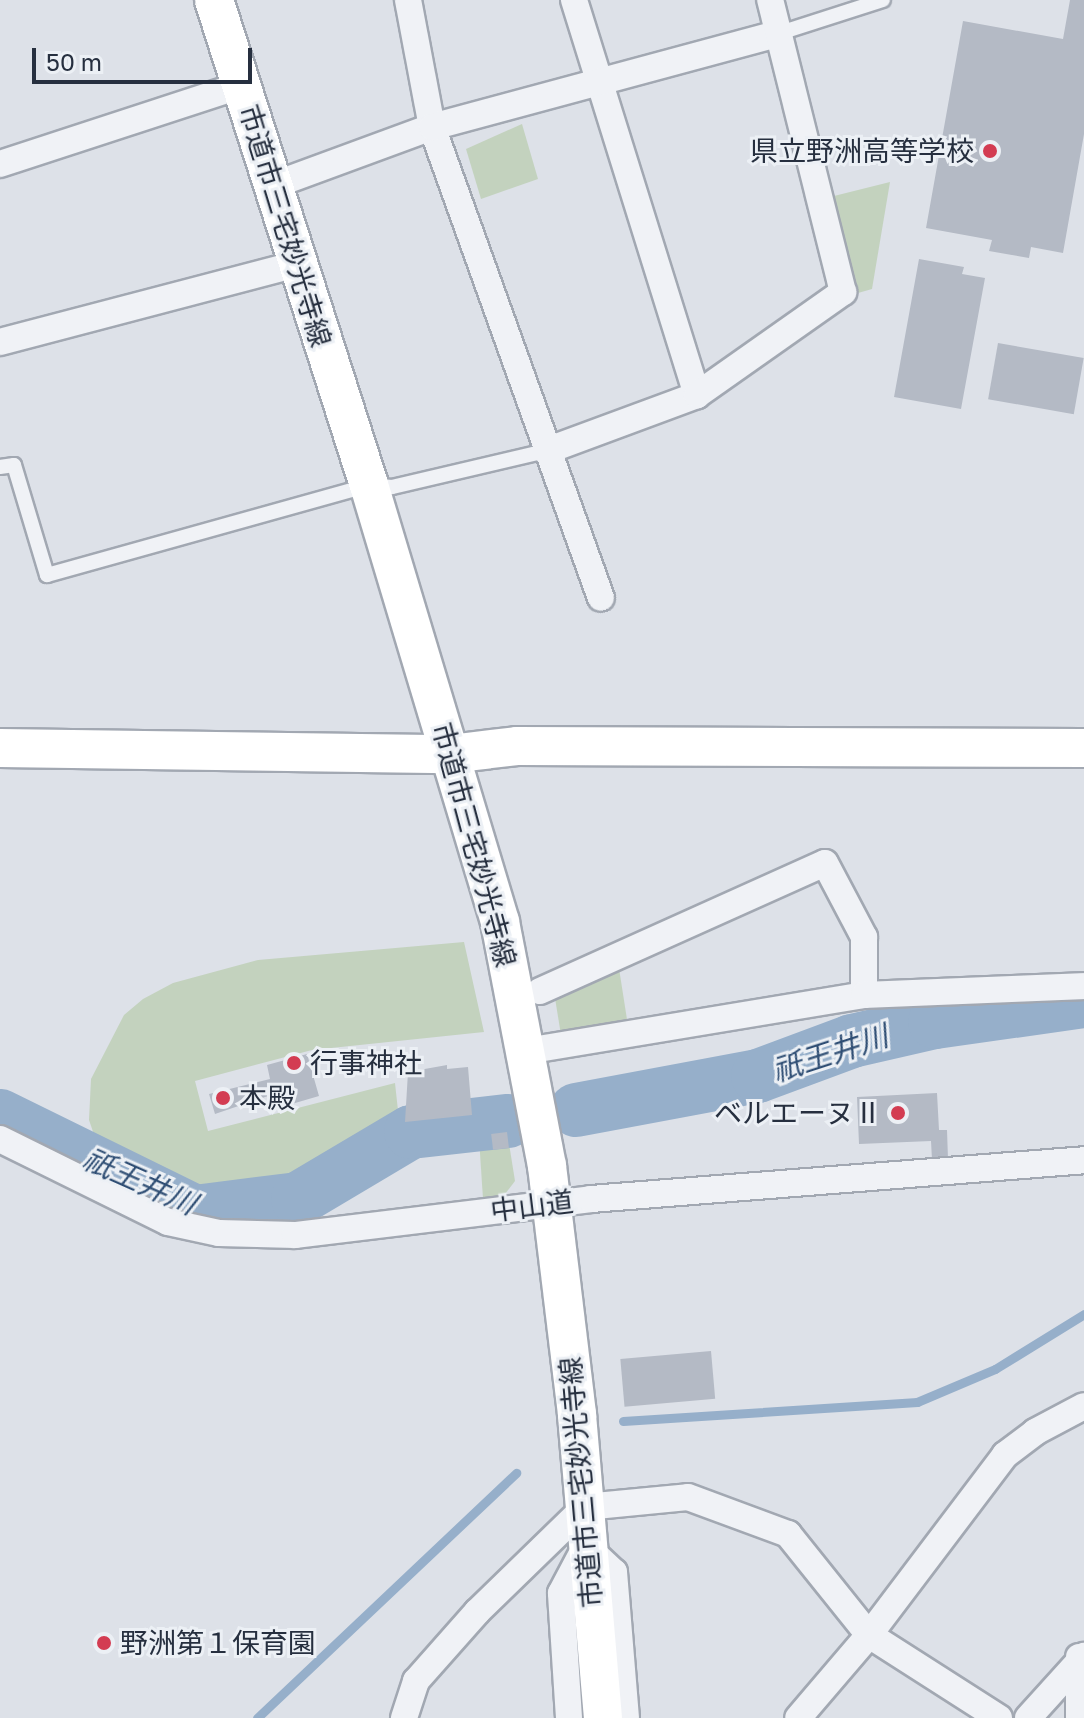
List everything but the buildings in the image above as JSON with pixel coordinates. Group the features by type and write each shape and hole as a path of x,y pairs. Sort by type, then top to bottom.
{"street":[{"name":"市道市三宅妙光寺線","path":"214,0 369,485 500,922 526,1051 551,1204 585,1507 603,1718"},
{"path":"408,0 432,127 601,598"},
{"path":"574,0 697,395"},
{"path":"546,451 697,395 843,292 770,0"},
{"path":"274,185 432,127 780,33"},
{"path":"0,164 241,85"},
{"path":"0,342 298,264"},
{"path":"0,748 450,754 517,746 1084,748"},
{"path":"540,991 825,863 864,937 864,995"},
{"path":"526,1051 864,995 1084,986"},
{"name":"中山道","path":"0,1139 126,1205 168,1222 219,1233 295,1235 551,1204 1084,1160"},
{"path":"798,1718 869,1635 1005,1455 1035,1432 1084,1406"},
{"path":"404,1718 416,1681 477,1612 585,1507 688,1497 788,1534 869,1635 999,1718"},
{"path":"569,1718 561,1593 586,1546 614,1572 626,1718"},
{"path":"1028,1718 1082,1652"},
{"path":"1079,1718 1082,1652"}],"lane":[{"path":"780,33 883,0"},
{"path":"0,467 14,465 47,575 369,485 392,487 546,451"}],"green space":[{"path":"522,124 538,179 481,199 466,149"},
{"path":"890,182 872,289 858,293 834,196"},
{"name":"行事神社","path":"464,942 484,1032 312,1050 195,1081 208,1131 395,1083 400,1129 352,1165 292,1196 234,1202 191,1200 104,1164 89,1120 91,1079 124,1015 143,999 173,983 258,960"},
{"path":"618,962 628,1026 561,1035 554,992"},
{"path":"507,1131 515,1181 502,1198 483,1199 479,1138"}],"waterway":[{"name":"祇王井川","path":"576,1110 758,1076 852,1041 935,1022 1084,1001"},
{"name":"祇王井川","path":"0,1116 195,1212 298,1199 411,1132 508,1121"},
{"path":"623,1421 917,1402 995,1369 1084,1314"},
{"path":"257,1718 516,1473"}],"place":[{"name":"県立野洲高等学校","path":"990,151"},
{"name":"行事神社","path":"294,1063"},
{"name":"本殿","path":"223,1098"},
{"name":"ベルエーヌⅡ","path":"898,1113"},
{"name":"野洲第１保育園","path":"104,1643"}]}
